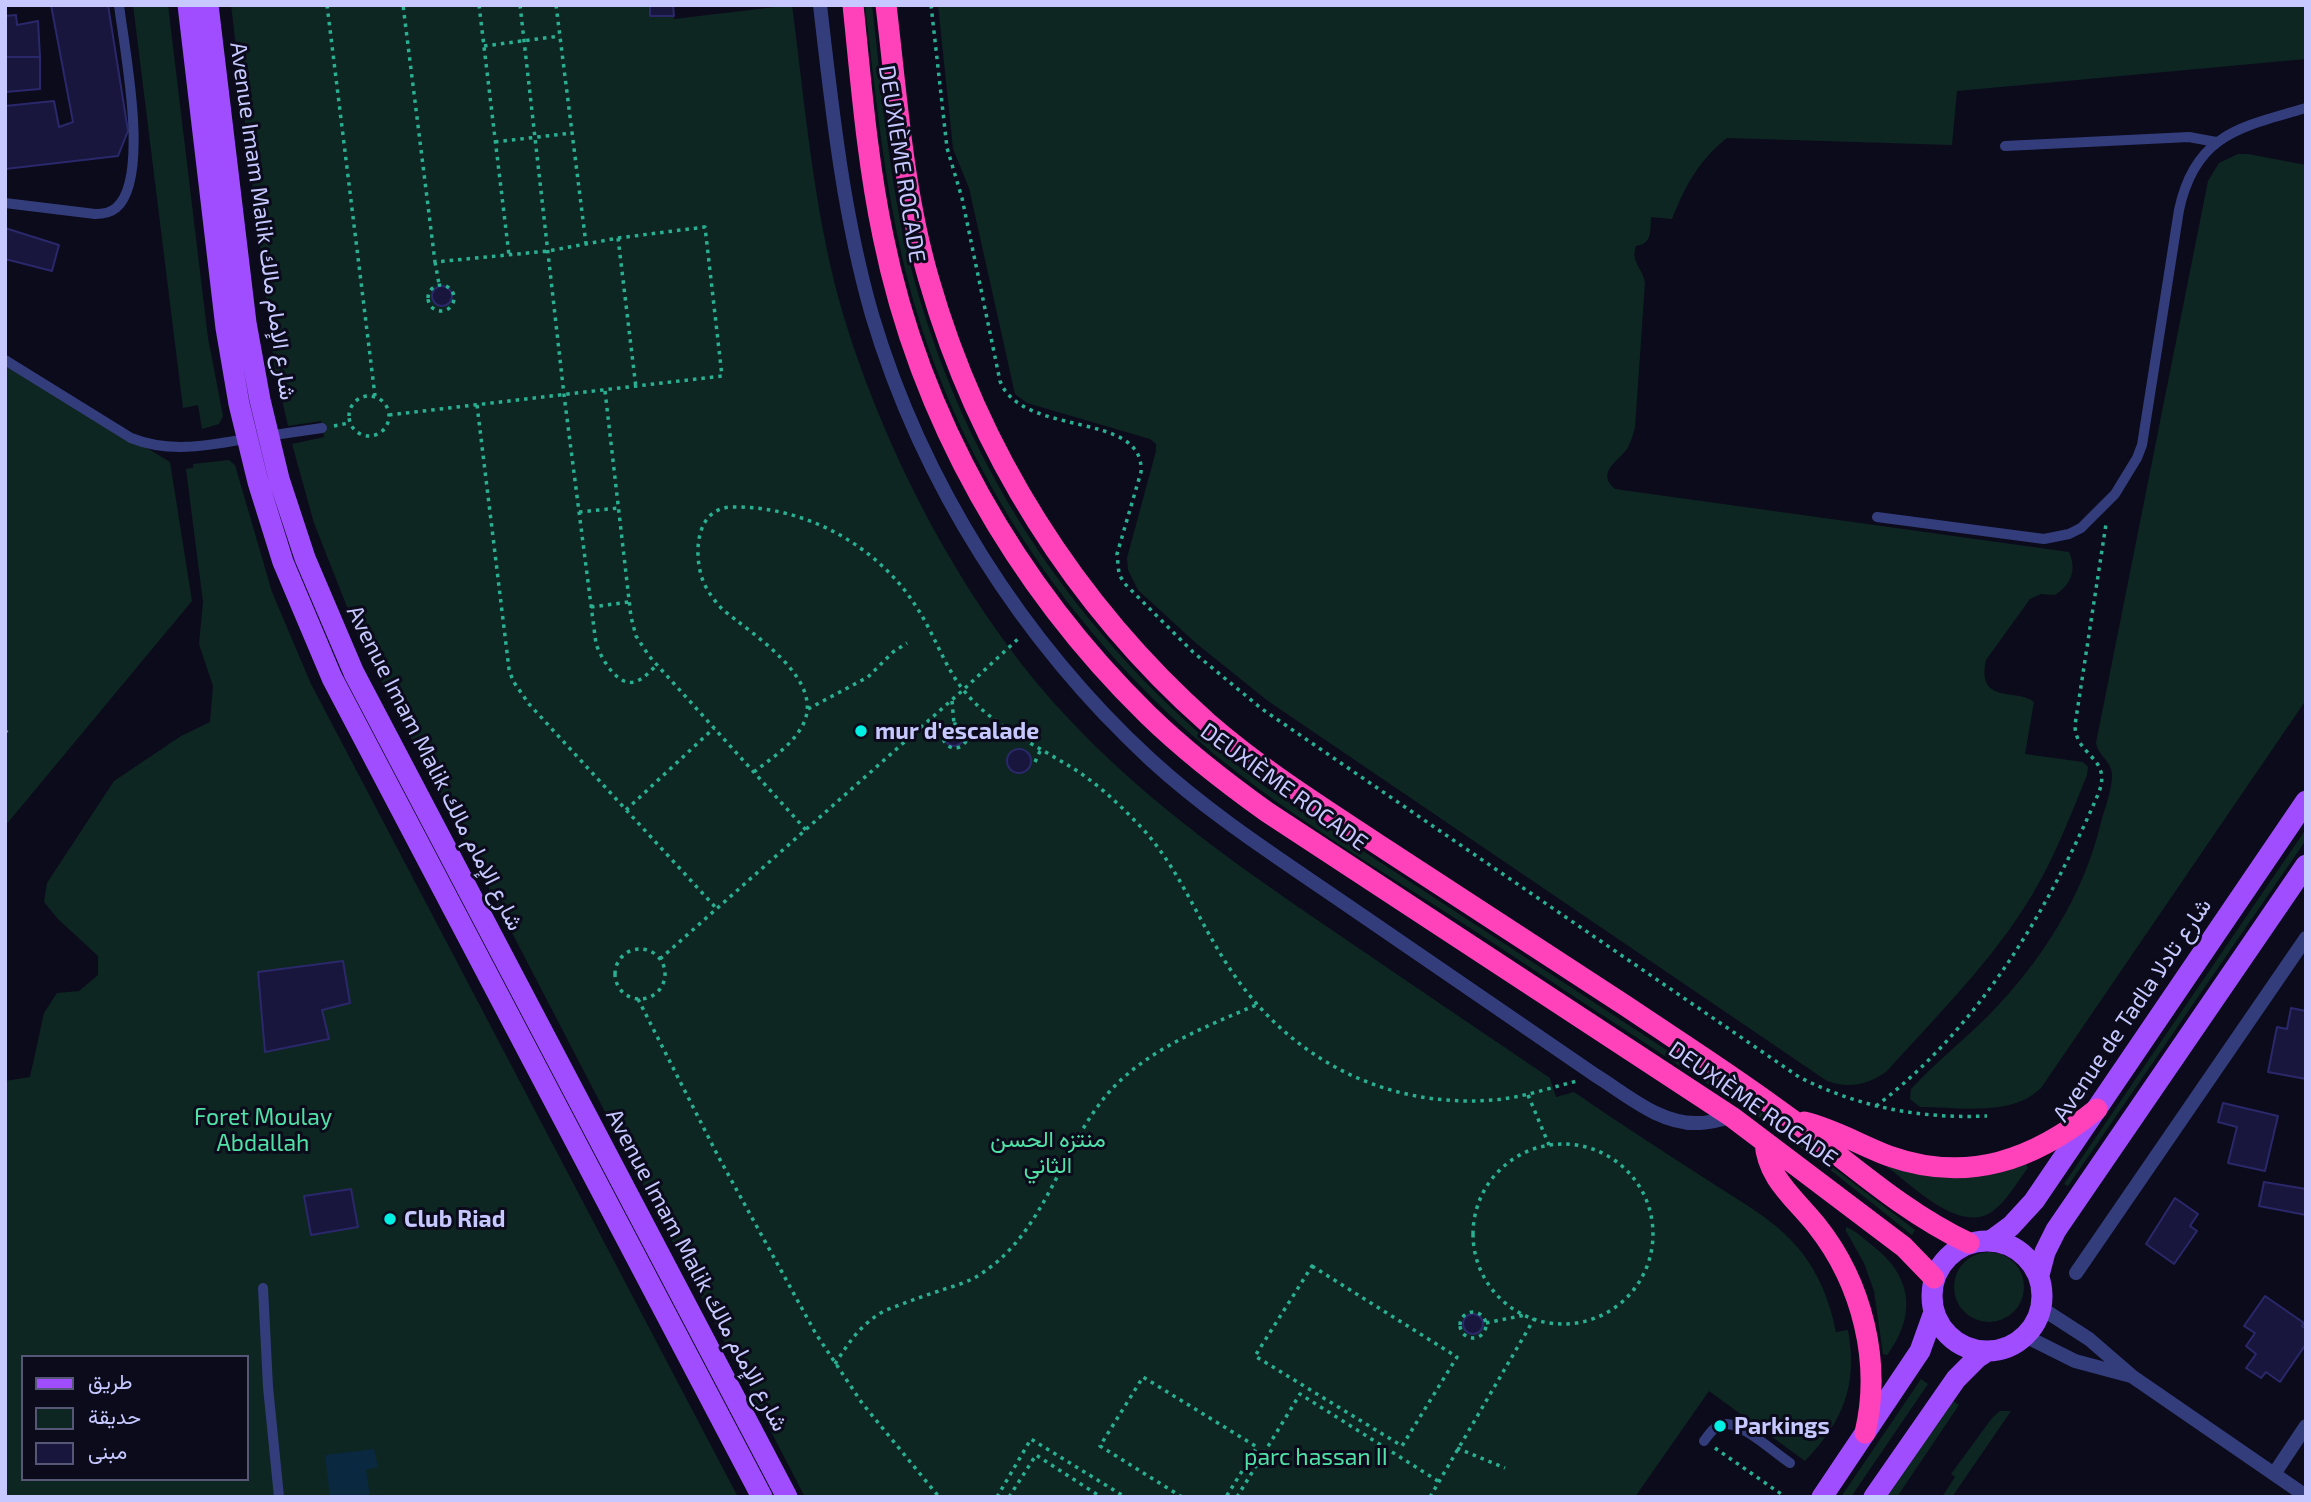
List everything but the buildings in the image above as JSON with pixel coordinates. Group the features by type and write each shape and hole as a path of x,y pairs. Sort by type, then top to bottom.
{"highway":[{"name":"DEUXIÈME ROCADE","path":"853,5 874,188 883,237 895,286 922,371 946,429 993,519 1049,603 1080,643 1149,717 1236,790 1732,1117 1904,1247 1934,1278"},
{"name":"DEUXIÈME ROCADE","path":"886,5 907,181 928,276 946,334 978,414 1023,500 1077,581 1107,620 1139,656 1209,724 1286,784 1709,1061 1791,1119 1913,1213 1969,1243"},
{"path":"1791,1119 1816,1125 1909,1162 1952,1169 1981,1166 2022,1155 2066,1133 2097,1109"},
{"path":"1765,1142 1766,1158 1775,1175 1819,1228 1845,1269 1861,1306 1870,1368 1870,1413 1865,1433"}],"main road":[{"name":"Avenue Imam Malik شارع الإمام مالك","path":"188,5 226,328 247,439 283,562 332,678 762,1497"},
{"name":"Avenue Imam Malik شارع الإمام مالك","path":"208,5 246,323 268,436 305,558 354,673 787,1497"},
{"name":"Avenue de Tadla شارع تادلا","path":"1992,1240 2027,1210 2306,801"},
{"path":"2039,1275 2045,1252 2056,1230 2306,865"},
{"path":"1874,1497 1956,1379 1977,1358 2025,1336 2038,1318 2043,1297 2039,1275 2020,1251 1992,1240 1969,1243 1947,1256 1934,1278 1931,1291 1934,1312 1942,1328 1954,1341 1970,1349 1988,1352"},
{"path":"1822,1497 1920,1351 1934,1312"}],"street":[{"path":"820,5 837,146 851,232 873,316 902,399 938,478 981,554 1031,627 1087,695 1151,759 1220,817 1595,1074 1655,1112 1669,1119 1700,1124 1732,1117"},
{"path":"2076,1273 2306,937"},
{"path":"2041,1308 2089,1339 2133,1377 2306,1496"},
{"path":"2025,1336 2075,1361 2133,1377"},
{"path":"2274,1474 2306,1426"}],"lane":[{"path":"5,203 106,214 117,208 125,195 136,138 119,5"},
{"path":"1877,517 2043,539 2057,538 2081,527 2110,498 2131,471 2142,445 2182,194 2195,166 2216,142 2244,126 2306,108"},
{"path":"2005,146 2189,137 2216,142"},
{"path":"5,360 131,438 157,446 191,449 322,428"},
{"path":"263,1288 268,1387 279,1497"},
{"path":"1704,1441 1715,1428 1736,1425 1790,1463"}],"path":[{"path":"327,5 374,396"},
{"path":"403,5 439,285"},
{"path":"479,5 509,255"},
{"path":"520,5 564,395 599,652 626,682 636,681 657,665"},
{"path":"556,5 586,244"},
{"path":"931,5 947,148 962,198 1000,381 1009,397 1024,408 1121,438 1135,447 1140,455 1141,472 1116,554 1119,574 1130,591 1227,681 1322,751 1778,1064 1820,1087 1876,1106 1920,1115 1987,1116"},
{"path":"484,46 560,36"},
{"path":"495,142 572,133"},
{"path":"389,415 722,376 705,227 618,238 548,251 435,262"},
{"path":"618,238 636,388"},
{"path":"439,285 449,287 455,297 451,307 441,311 431,307 428,296 434,287 439,285"},
{"path":"604,390 629,602 636,636 657,665 806,830"},
{"path":"374,396 385,403 389,415 386,428 376,436 363,436 352,429 349,423 350,408 360,398 374,396"},
{"path":"477,405 509,670 513,681 529,704 717,909"},
{"path":"1876,1106 1934,1056 2004,968 2061,873 2102,785 2099,764 2077,741 2075,725 2110,498"},
{"path":"754,772 795,737 807,717 808,709 800,682 782,660 722,609 708,590 700,567 699,538 704,522 714,511 727,507 772,510 824,527 860,547 885,568 921,614 963,690 983,710 1098,787 1144,830 1172,866 1222,958 1256,1004 1273,1023 1311,1054 1338,1069 1397,1091 1464,1102 1528,1095 1595,1074"},
{"path":"579,512 619,508"},
{"path":"591,607 629,602"},
{"path":"660,959 1031,627"},
{"path":"808,709 869,677 893,652 907,643"},
{"path":"952,700 954,724"},
{"path":"954,724 965,729 967,735 966,742 956,749 944,744 942,737 947,726 954,724"},
{"path":"626,810 714,728"},
{"path":"1035,762 1041,749"},
{"path":"630,950 647,950 660,959 665,977 656,993 638,999 630,997 618,986 614,978 617,962 630,950"},
{"path":"638,999 718,1156 793,1294 835,1364 862,1403 939,1497"},
{"path":"835,1364 849,1340 870,1319 884,1311 971,1279 1019,1241 1040,1211 1070,1151 1096,1109 1129,1073 1175,1043 1256,1004"},
{"path":"1528,1095 1549,1145"},
{"path":"1564,1143 1595,1149 1622,1165 1633,1175 1648,1203 1652,1217 1653,1241 1642,1278 1633,1291 1609,1311 1581,1322 1557,1324 1534,1319 1500,1298 1482,1274 1474,1244 1475,1214 1487,1186 1507,1163 1527,1152 1549,1145 1564,1143"},
{"path":"1312,1266 1457,1357 1402,1446 1312,1391 1255,1356 1312,1266"},
{"path":"1475,1312 1484,1318 1486,1323 1483,1334 1473,1338 1463,1334 1460,1324 1465,1314 1475,1312"},
{"path":"1486,1323 1525,1315"},
{"path":"1430,1497 1534,1319"},
{"path":"1182,1497 1100,1446 1143,1377 1256,1447 1226,1497"},
{"path":"1308,1399 1312,1391"},
{"path":"1237,1497 1300,1395 1438,1481"},
{"path":"997,1497 1031,1439 1125,1497"},
{"path":"1704,1441 1784,1496"},
{"path":"1457,1448 1505,1468"},
{"path":"1254,1450 1263,1456"},
{"path":"1009,1497 1036,1455 1101,1497"},
{"path":"1082,1484 1088,1474"}],"green space":[{"path":"133,5 168,5 208,338 223,416 219,424 202,429 198,405 183,408"},
{"name":"منتزه الحسن الثاني","path":"231,5 650,5 651,16 674,16 674,19 792,5 823,227 839,300 856,355 877,411 930,522 960,575 994,626 1029,673 1097,748 1160,804 1227,857 1550,1078 1556,1097 1574,1092 1757,1212 1790,1239 1818,1278 1836,1332 1848,1330 1851,1350 1849,1386 1838,1417 1805,1461 1709,1391 1635,1497 805,1497 360,640 314,523 292,444 324,437 321,421 288,426 274,364"},
{"path":"865,5 872,5 886,131 901,225 932,336 962,412 998,485 1041,554 1089,619 1143,679 1202,736 1267,788 1755,1108 1915,1230 1912,1235 1753,1113 1322,833 1259,789 1178,722 1130,675 1086,625 1045,571 1008,515 975,456 947,395 923,332 901,252 893,211"},
{"path":"938,5 2306,5 2306,59 1957,91 1952,145 1727,138 1708,155 1694,174 1672,219 1651,217 1648,239 1636,246 1636,261 1645,283 1635,428 1627,449 1608,473 1607,478 1615,489 2069,552 2072,571 2069,582 2055,595 2041,594 2030,599 1986,660 1984,674 1992,689 2034,702 2025,754 2083,762 2088,767 2087,775 2050,862 2022,911 1975,973 1887,1071 1873,1080 1858,1084 1843,1085 1827,1081 1268,701 1197,644 1138,590 1128,570 1127,558 1156,444 1150,439 1027,403 1015,394 969,188 953,149"},
{"path":"2238,154 2306,165 2306,700 2041,1088 2029,1097 2000,1107 1920,1107 1910,1099 1911,1089 1989,1015 2026,973 2058,926 2084,876 2110,793 2112,775 2110,766 2099,752 2096,743 2208,181 2219,163"},
{"path":"5,362 170,462 192,601 5,826"},
{"name":"Foret Moulay Abdallah","path":"229,460 235,465 272,592 311,684 738,1497 5,1497 5,1081 30,1077 44,1013 57,993 79,991 98,975 98,956 58,919 44,902 47,883 114,781 181,736 210,722 213,686 199,644 203,602 186,469 193,468 193,464"},
{"path":"2306,829 2306,840 2068,1186 2064,1184"},
{"path":"1888,1164 1925,1174 1957,1178 1989,1175 2026,1164 2028,1168 2001,1204 1990,1213 1977,1217 1950,1212 1936,1204 1887,1167"},
{"path":"1846,1227 1860,1235 1886,1258 1902,1283 1906,1311 1897,1340 1887,1355 1883,1354 1874,1291"},
{"path":"1989,1252 2014,1262 2024,1287 2014,1312 1989,1322 1964,1312 1954,1287 1964,1262"},
{"path":"1921,1379 1928,1384 1851,1497 1841,1497"},
{"path":"1952,1400 1959,1405 1897,1497 1887,1497"},
{"path":"2000,1411 2011,1411 1952,1497 1942,1497 1955,1477 1951,1474"}],"water":[{"path":"374,1449 378,1467 366,1470 370,1497 330,1497 325,1455"}],"place":[{"name":"mur d'escalade","path":"861,731"},
{"name":"Club Riad","path":"390,1219"},
{"name":"Parkings","path":"1720,1426"}],"park label":[{"name":"parc hassan II","path":"1316,1457"}]}
